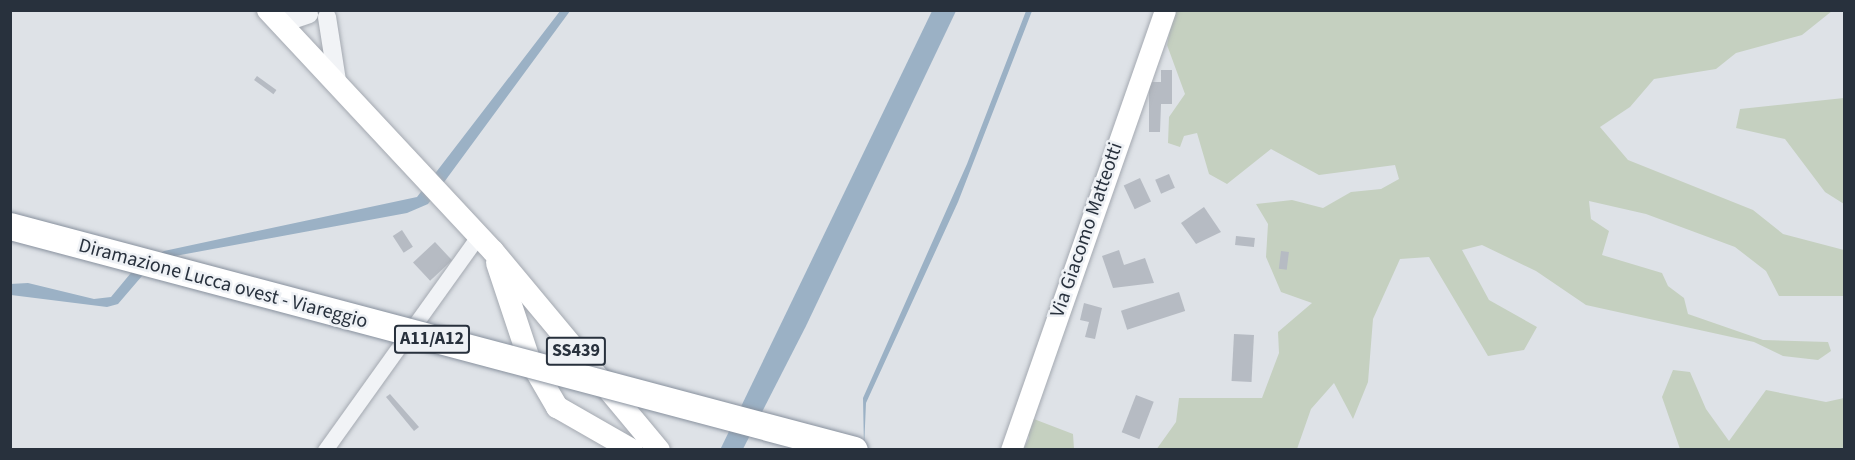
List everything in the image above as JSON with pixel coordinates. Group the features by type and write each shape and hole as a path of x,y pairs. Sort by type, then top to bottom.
{"highway":[{"name":"Diramazione Lucca ovest - Viareggio","path":"10,226 854,450"},
{"name":"Diramazione Lucca ovest - Viareggio","path":"10,245 781,450"}],"main road":[{"name":"Via Giacomo Matteotti","path":"1011,450 1144,57 1165,10"},
{"name":"SS439","path":"270,12 294,41 337,81 486,243 659,450"},
{"name":"SS439","path":"486,243 529,359 557,407 632,450"}],"street":[{"path":"270,12 292,20 318,13"},
{"path":"294,41 318,13"},
{"path":"318,13 337,81"},
{"path":"325,450 486,243"}],"green space":[{"path":"1174,11 1832,11 1802,35 1736,53 1716,69 1654,79 1630,107 1600,127 1628,160 1753,210 1783,234 1844,250 1844,296 1779,296 1766,271 1735,247 1646,214 1589,201 1591,219 1609,231 1602,255 1662,273 1668,286 1684,298 1688,314 1763,340 1828,342 1831,351 1818,360 1783,356 1754,342 1586,305 1536,271 1482,245 1462,250 1489,300 1537,327 1524,350 1488,356 1429,257 1400,259 1373,319 1368,382 1353,419 1334,383 1311,409 1297,449 1156,450 1176,422 1179,398 1262,398 1279,353 1278,332 1312,303 1281,292 1266,257 1268,224 1256,204 1292,200 1323,208 1351,192 1381,189 1399,179 1395,165 1319,175 1271,149 1227,184 1209,174 1197,133 1184,136 1180,147 1168,143 1169,117 1185,94 1167,45"},
{"path":"1844,98 1844,204 1825,192 1785,139 1736,128 1740,109"},
{"path":"1673,370 1690,372 1706,409 1729,441 1766,390 1826,402 1844,398 1844,449 1680,449 1662,397"},
{"path":"1026,416 1073,434 1074,449 1023,450 1029,438"}],"water":[{"path":"560,11 570,11 428,204 407,213 175,256 142,276 118,304 107,307 11,295 10,284 28,283 94,299 111,297 135,268 164,251 417,197"},
{"path":"932,11 956,11 806,326 743,449 720,450"},
{"path":"1026,11 1032,11 958,202 866,403 864,449 863,398 967,164"}],"building":[{"path":"1161,70 1172,70 1172,104 1161,104 1160,132 1149,132 1149,82 1161,82"},
{"path":"257,76 276,90 273,94 254,80"},
{"path":"1169,174 1175,188 1161,194 1155,180"},
{"path":"1140,178 1151,202 1135,209 1124,186"},
{"path":"1204,207 1221,232 1196,244 1181,223"},
{"path":"402,230 413,247 404,253 393,236"},
{"path":"1236,236 1255,238 1254,247 1235,245"},
{"path":"435,242 452,260 430,281 413,262"},
{"path":"1119,250 1124,265 1145,258 1154,283 1113,288 1102,256"},
{"path":"1281,251 1289,252 1287,270 1279,269"},
{"path":"1179,292 1185,311 1127,330 1121,311"},
{"path":"1084,303 1102,308 1095,339 1085,337 1089,322 1080,320"},
{"path":"1234,334 1254,335 1252,382 1232,381"},
{"path":"390,394 419,427 414,431 386,397"},
{"path":"1136,395 1154,402 1139,439 1122,432"}]}
